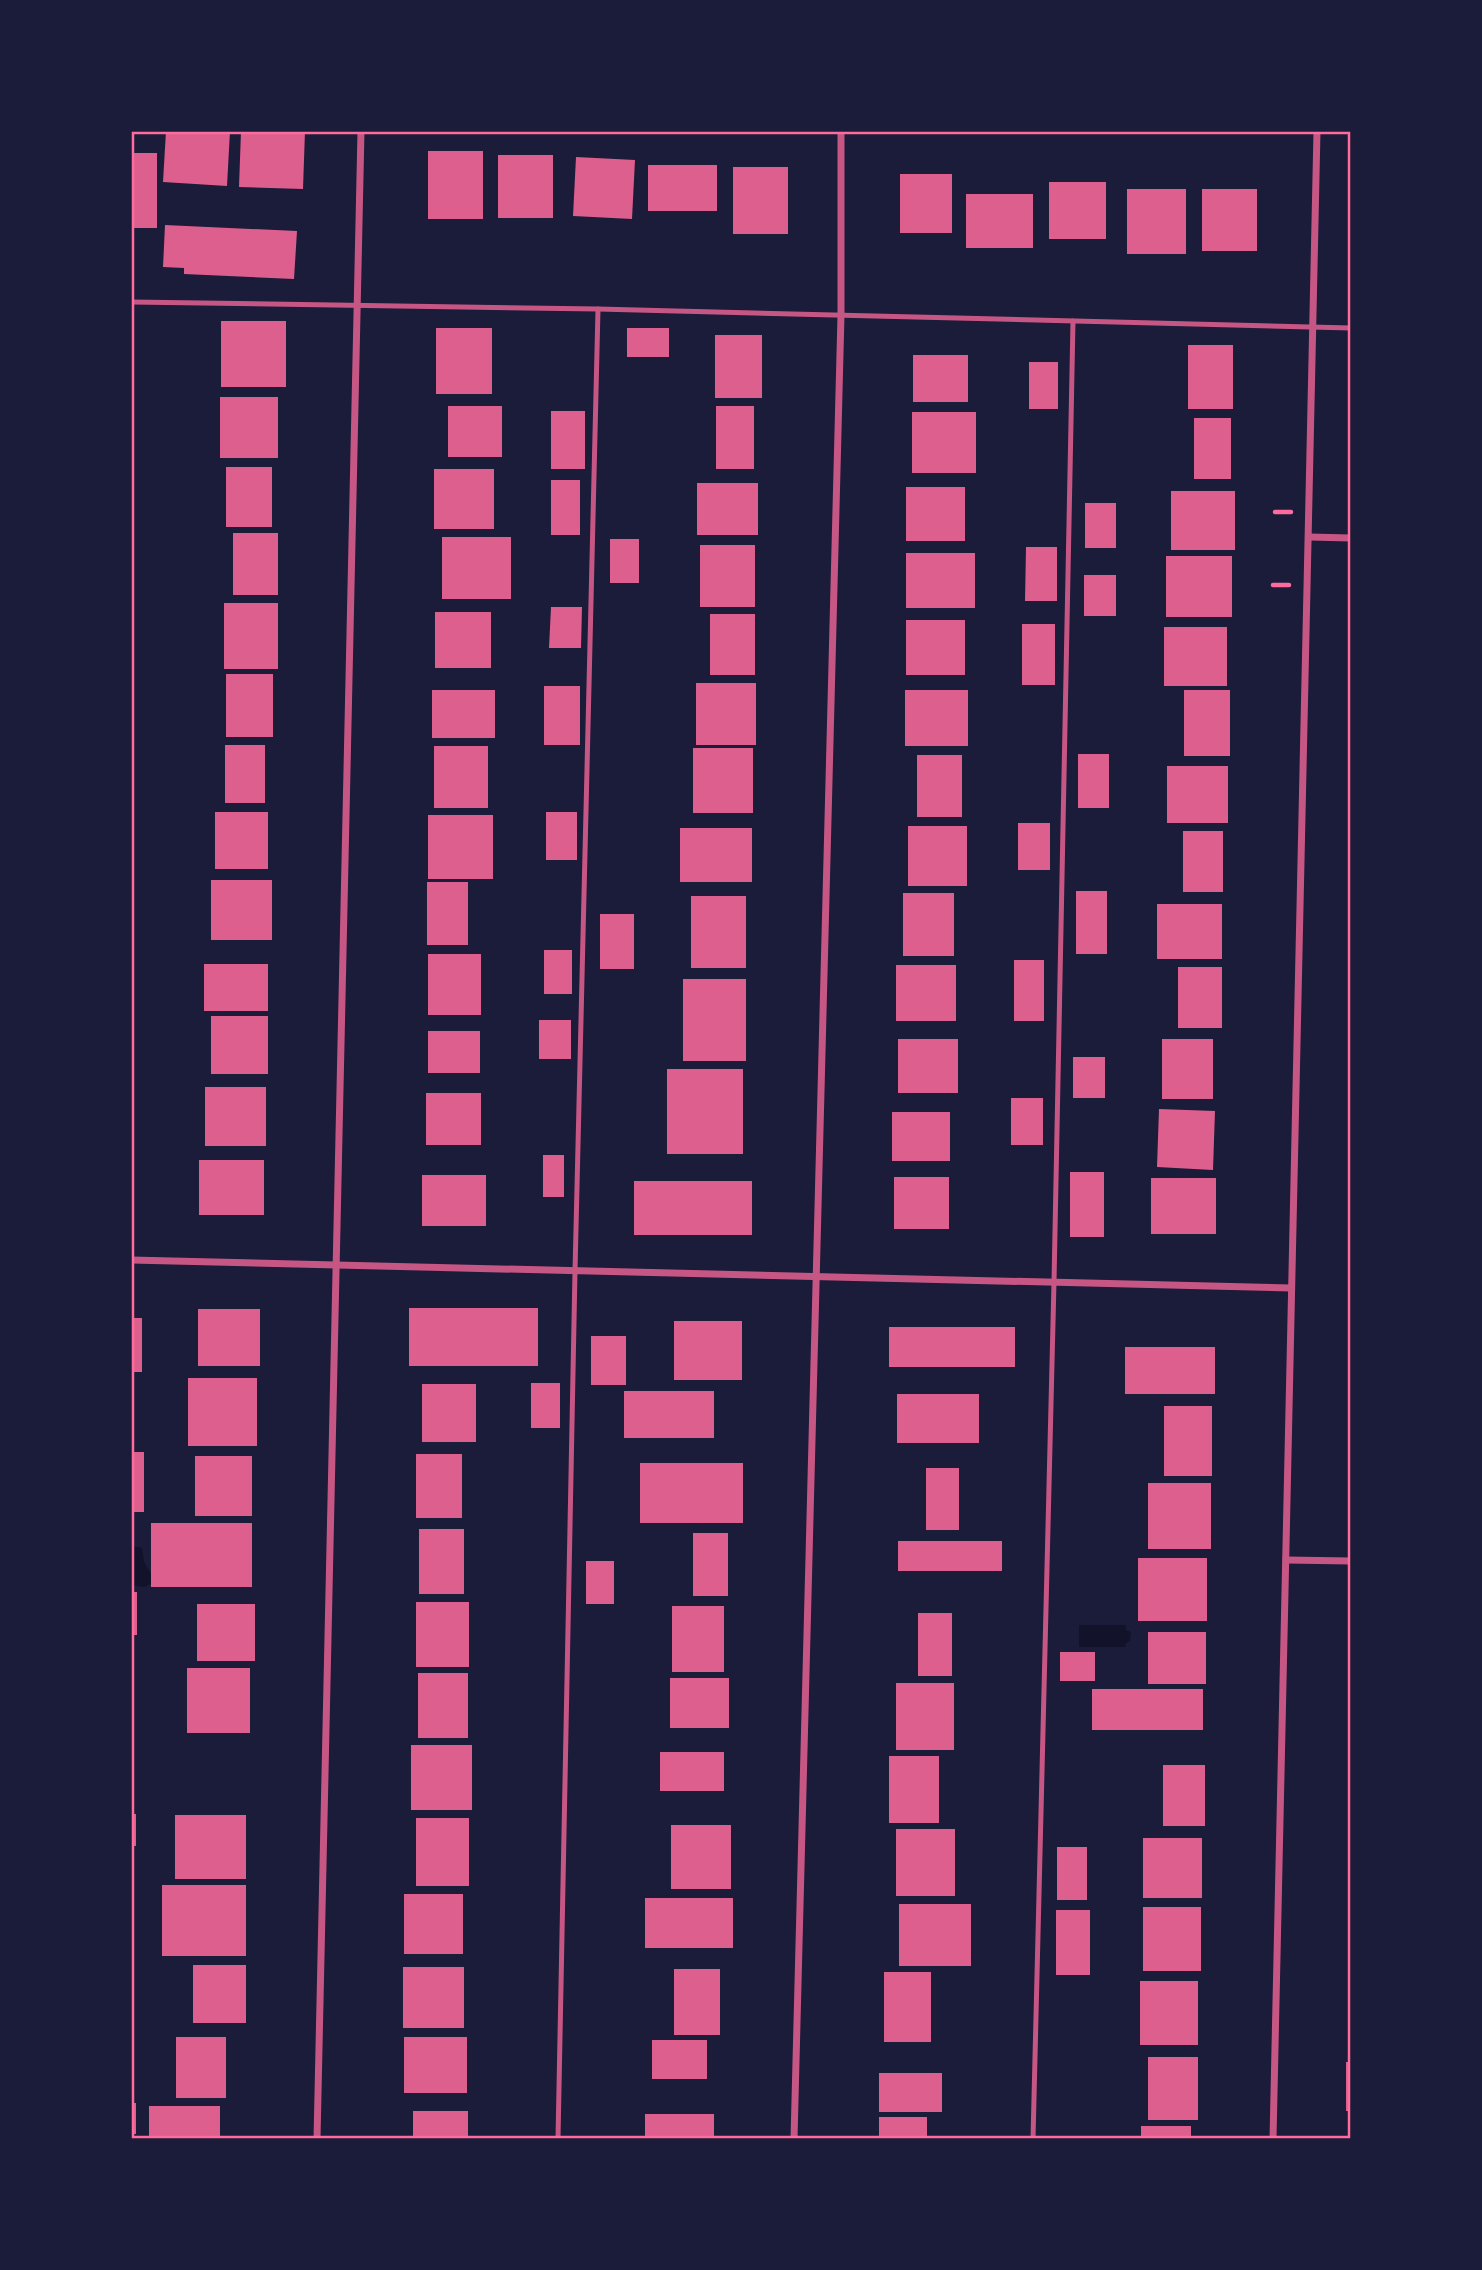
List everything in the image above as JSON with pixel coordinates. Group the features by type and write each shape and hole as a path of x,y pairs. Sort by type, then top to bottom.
{"street":[{"path":"317,2139 355,305 361,131"},
{"path":"794,2139 841,315 842,131"},
{"path":"1273,2139 1317,131"},
{"path":"1309,537 1351,538"},
{"path":"131,1260 1291,1289"},
{"path":"1286,1560 1351,1561"}],"lane":[{"path":"131,302 598,309 1351,328"},
{"path":"558,2139 598,309"},
{"path":"1033,2139 1054,1282 1073,321"}],"path":[{"path":"1275,512 1291,512"},
{"path":"1273,585 1289,585"}],"shaded area":[{"path":"131,1546 142,1548 144,1562 153,1577 150,1584 144,1587 131,1585"},
{"path":"1079,1625 1126,1625 1126,1630 1131,1632 1130,1641 1125,1647 1079,1647"}],"building":[{"path":"166,131 230,131 227,186 163,182"},
{"path":"241,131 305,131 303,189 239,187"},
{"path":"428,151 483,151 483,219 428,219"},
{"path":"131,153 157,153 157,228 131,228"},
{"path":"498,155 553,155 553,218 498,218"},
{"path":"576,157 635,160 632,219 573,216"},
{"path":"648,165 717,165 717,211 648,211"},
{"path":"733,167 788,167 788,234 733,234"},
{"path":"900,174 952,174 952,233 900,233"},
{"path":"1049,182 1106,182 1106,239 1049,239"},
{"path":"1127,189 1186,189 1186,254 1127,254"},
{"path":"1202,189 1257,189 1257,251 1202,251"},
{"path":"966,194 1033,194 1033,248 966,248"},
{"path":"165,225 297,231 294,279 184,274 184,268 163,267"},
{"path":"221,321 286,321 286,387 221,387"},
{"path":"436,328 492,328 492,394 436,394"},
{"path":"627,328 669,328 669,357 627,357"},
{"path":"715,335 762,335 762,398 715,398"},
{"path":"1188,345 1233,345 1233,409 1188,409"},
{"path":"913,355 968,355 968,402 913,402"},
{"path":"1029,362 1058,362 1058,409 1029,409"},
{"path":"220,397 278,397 278,458 220,458"},
{"path":"448,406 502,406 502,457 448,457"},
{"path":"716,406 754,406 754,469 716,469"},
{"path":"551,411 585,411 585,469 551,469"},
{"path":"912,412 976,412 976,473 912,473"},
{"path":"1194,418 1231,418 1231,479 1194,479"},
{"path":"226,467 272,467 272,527 226,527"},
{"path":"434,469 494,469 494,529 434,529"},
{"path":"551,480 580,480 580,535 551,535"},
{"path":"697,483 758,483 758,535 697,535"},
{"path":"906,487 965,487 965,541 906,541"},
{"path":"1171,491 1235,491 1235,550 1171,550"},
{"path":"1085,503 1116,503 1116,548 1085,548"},
{"path":"233,533 278,533 278,595 233,595"},
{"path":"442,537 511,537 511,599 442,599"},
{"path":"610,539 639,539 639,583 610,583"},
{"path":"700,545 755,545 755,607 700,607"},
{"path":"1026,547 1057,547 1057,601 1025,601"},
{"path":"906,553 975,553 975,608 906,608"},
{"path":"1166,556 1232,556 1232,617 1166,617"},
{"path":"1084,575 1116,575 1116,616 1084,616"},
{"path":"224,603 278,603 278,669 224,669"},
{"path":"551,607 582,607 581,648 549,648"},
{"path":"435,612 491,612 491,668 435,668"},
{"path":"710,614 755,614 755,675 710,675"},
{"path":"906,620 965,620 965,675 906,675"},
{"path":"1022,624 1055,624 1055,685 1022,685"},
{"path":"1164,627 1227,627 1227,686 1164,686"},
{"path":"226,674 273,674 273,737 226,737"},
{"path":"696,683 756,683 756,745 696,745"},
{"path":"544,686 580,686 580,745 544,745"},
{"path":"432,690 495,690 495,738 432,738"},
{"path":"905,690 968,690 968,746 905,746"},
{"path":"1184,690 1230,690 1230,756 1184,756"},
{"path":"225,745 265,745 265,803 225,803"},
{"path":"434,746 488,746 488,808 434,808"},
{"path":"693,748 753,748 753,813 693,813"},
{"path":"1078,754 1109,754 1109,808 1078,808"},
{"path":"917,755 962,755 962,817 917,817"},
{"path":"1167,766 1228,766 1228,823 1167,823"},
{"path":"215,812 268,812 268,869 215,869"},
{"path":"546,812 577,812 577,860 546,860"},
{"path":"428,815 493,815 493,879 428,879"},
{"path":"1018,823 1050,823 1050,870 1018,870"},
{"path":"908,826 967,826 967,886 908,886"},
{"path":"680,828 752,828 752,882 680,882"},
{"path":"1183,831 1223,831 1223,892 1183,892"},
{"path":"211,880 272,880 272,940 211,940"},
{"path":"427,882 468,882 468,945 427,945"},
{"path":"1076,891 1107,891 1107,954 1076,954"},
{"path":"903,893 954,893 954,956 903,956"},
{"path":"691,896 746,896 746,968 691,968"},
{"path":"1157,904 1222,904 1222,959 1157,959"},
{"path":"600,914 634,914 634,969 600,969"},
{"path":"544,950 572,950 572,994 544,994"},
{"path":"428,954 481,954 481,1015 428,1015"},
{"path":"1014,960 1044,960 1044,1021 1014,1021"},
{"path":"204,964 268,964 268,1011 204,1011"},
{"path":"896,965 956,965 956,1021 896,1021"},
{"path":"1178,967 1222,967 1222,1028 1178,1028"},
{"path":"683,979 746,979 746,1061 683,1061"},
{"path":"211,1016 268,1016 268,1074 211,1074"},
{"path":"539,1020 571,1020 571,1059 539,1059"},
{"path":"428,1031 480,1031 480,1073 428,1073"},
{"path":"898,1039 958,1039 958,1093 898,1093"},
{"path":"1162,1039 1213,1039 1213,1099 1162,1099"},
{"path":"1073,1057 1105,1057 1105,1098 1073,1098"},
{"path":"667,1069 743,1069 743,1154 667,1154"},
{"path":"205,1087 266,1087 266,1146 205,1146"},
{"path":"426,1093 481,1093 481,1145 426,1145"},
{"path":"1011,1098 1043,1098 1043,1145 1011,1145"},
{"path":"1159,1109 1215,1111 1213,1170 1157,1167"},
{"path":"892,1112 950,1112 950,1161 892,1161"},
{"path":"543,1155 564,1155 564,1197 543,1197"},
{"path":"199,1160 264,1160 264,1215 199,1215"},
{"path":"1070,1172 1104,1172 1104,1237 1070,1237"},
{"path":"422,1175 486,1175 486,1226 422,1226"},
{"path":"894,1177 949,1177 949,1229 894,1229"},
{"path":"1151,1178 1216,1178 1216,1234 1151,1234"},
{"path":"634,1181 752,1181 752,1235 634,1235"},
{"path":"409,1308 538,1308 538,1366 409,1366"},
{"path":"198,1309 260,1309 260,1366 198,1366"},
{"path":"131,1318 142,1318 142,1372 131,1372"},
{"path":"674,1321 742,1321 742,1380 674,1380"},
{"path":"889,1327 1015,1327 1015,1367 889,1367"},
{"path":"591,1336 626,1336 626,1385 591,1385"},
{"path":"1125,1347 1215,1347 1215,1394 1125,1394"},
{"path":"188,1378 257,1378 257,1446 188,1446"},
{"path":"531,1383 560,1383 560,1428 531,1428"},
{"path":"422,1384 476,1384 476,1442 422,1442"},
{"path":"624,1391 714,1391 714,1438 624,1438"},
{"path":"897,1394 979,1394 979,1443 897,1443"},
{"path":"1164,1406 1212,1406 1212,1476 1164,1476"},
{"path":"131,1452 144,1452 144,1512 131,1512"},
{"path":"416,1454 462,1454 462,1518 416,1518"},
{"path":"195,1456 252,1456 252,1516 195,1516"},
{"path":"640,1463 743,1463 743,1523 640,1523"},
{"path":"926,1468 959,1468 959,1530 926,1530"},
{"path":"1148,1483 1211,1483 1211,1549 1148,1549"},
{"path":"151,1523 252,1523 252,1587 151,1587"},
{"path":"419,1529 464,1529 464,1594 419,1594"},
{"path":"693,1533 728,1533 728,1596 693,1596"},
{"path":"898,1541 1002,1541 1002,1571 898,1571"},
{"path":"1138,1558 1207,1558 1207,1621 1138,1621"},
{"path":"586,1561 614,1561 614,1604 586,1604"},
{"path":"131,1592 137,1592 137,1635 131,1635"},
{"path":"416,1602 469,1602 469,1667 416,1667"},
{"path":"197,1604 255,1604 255,1661 197,1661"},
{"path":"672,1606 724,1606 724,1672 672,1672"},
{"path":"918,1613 952,1613 952,1676 918,1676"},
{"path":"1148,1632 1206,1632 1206,1684 1148,1684"},
{"path":"1060,1652 1095,1652 1095,1681 1060,1681"},
{"path":"187,1668 250,1668 250,1733 187,1733"},
{"path":"418,1673 468,1673 468,1738 418,1738"},
{"path":"670,1678 729,1678 729,1728 670,1728"},
{"path":"896,1683 954,1683 954,1750 896,1750"},
{"path":"1092,1689 1203,1689 1203,1730 1092,1730"},
{"path":"411,1745 472,1745 472,1810 411,1810"},
{"path":"660,1752 724,1752 724,1791 660,1791"},
{"path":"889,1756 939,1756 939,1823 889,1823"},
{"path":"1163,1765 1205,1765 1205,1826 1163,1826"},
{"path":"131,1814 136,1814 136,1846 131,1846"},
{"path":"175,1815 246,1815 246,1879 175,1879"},
{"path":"416,1818 469,1818 469,1886 416,1886"},
{"path":"671,1825 731,1825 731,1889 671,1889"},
{"path":"896,1829 955,1829 955,1896 896,1896"},
{"path":"1143,1838 1202,1838 1202,1898 1143,1898"},
{"path":"1057,1847 1087,1847 1087,1900 1057,1900"},
{"path":"162,1885 246,1885 246,1956 162,1956"},
{"path":"404,1894 463,1894 463,1954 404,1954"},
{"path":"645,1898 733,1898 733,1948 645,1948"},
{"path":"899,1904 971,1904 971,1966 899,1966"},
{"path":"1143,1907 1201,1907 1201,1971 1143,1971"},
{"path":"1056,1910 1090,1910 1090,1975 1056,1975"},
{"path":"193,1965 246,1965 246,2023 193,2023"},
{"path":"403,1967 464,1967 464,2028 403,2028"},
{"path":"674,1969 720,1969 720,2035 674,2035"},
{"path":"884,1972 931,1972 931,2042 884,2042"},
{"path":"1140,1981 1198,1981 1198,2045 1140,2045"},
{"path":"176,2037 226,2037 226,2098 176,2098"},
{"path":"404,2037 467,2037 467,2093 404,2093"},
{"path":"652,2040 707,2040 707,2079 652,2079"},
{"path":"1148,2057 1198,2057 1198,2120 1148,2120"},
{"path":"1346,2062 1351,2062 1351,2111 1346,2111"},
{"path":"879,2073 942,2073 942,2112 879,2112"},
{"path":"131,2103 136,2103 136,2134 131,2134"},
{"path":"149,2106 220,2106 220,2139 149,2139"},
{"path":"413,2111 468,2111 468,2139 413,2139"},
{"path":"645,2114 714,2114 714,2139 645,2139"},
{"path":"879,2117 927,2117 927,2139 879,2139"},
{"path":"1141,2126 1191,2126 1191,2139 1141,2139"}]}
